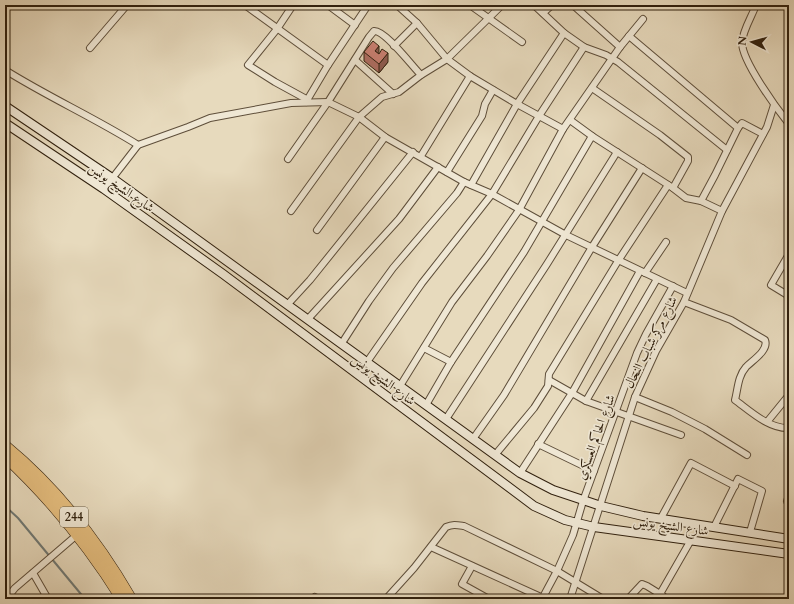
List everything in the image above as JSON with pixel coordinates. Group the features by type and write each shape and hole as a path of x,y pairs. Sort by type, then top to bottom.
{"highway":[{"name":"244","path":"5,446 49,488 80,531 122,599"},
{"name":"244","path":"5,456 50,500 106,559 131,599"}],"street":[{"path":"90,48 126,5"},
{"path":"245,5 328,65"},
{"path":"293,5 277,29 248,65 307,101"},
{"path":"328,5 355,24"},
{"path":"307,101 328,65 368,5"},
{"path":"397,5 417,23 447,59 470,76 516,104 563,129"},
{"path":"470,5 522,42"},
{"path":"291,211 359,117 382,97 399,92 420,76 447,59 502,5"},
{"path":"534,5 564,33 584,47 613,59 727,150"},
{"path":"543,13 552,5"},
{"path":"573,5 620,47"},
{"path":"756,5 742,42 743,50 757,79 774,106 789,124"},
{"path":"400,386 452,302 487,256 519,210 563,129 620,47 643,19"},
{"path":"394,46 417,23"},
{"path":"288,159 328,102 374,31 378,31 394,46 420,76"},
{"path":"471,185 516,104 564,33"},
{"path":"629,36 738,128"},
{"path":"367,362 422,283 492,194 539,116 584,47"},
{"path":"355,60 393,94"},
{"path":"5,70 29,86 138,145"},
{"path":"421,156 470,76"},
{"path":"495,455 534,408 548,386 549,374 618,261 688,161 688,157 660,135 592,88"},
{"path":"447,172 482,116 485,104 493,90"},
{"path":"104,189 138,145 188,128 210,118 307,101 328,102 359,117 385,137 421,156 464,182 492,194 541,222 618,261 687,293"},
{"name":"شارع الشيخ يونس","path":"5,106 112,178 520,473 553,490 600,506 661,518 789,539"},
{"name":"شارع مركز شباب النحال","path":"570,599 635,397 656,351 684,302 722,210 770,120 774,106"},
{"path":"570,120 686,198 701,201 722,210"},
{"name":"شارع الشيخ يونس","path":"5,123 104,189 223,274 520,496 549,514 594,527 789,554"},
{"path":"701,201 738,128 742,123 763,134"},
{"path":"426,405 451,362 524,252 592,136"},
{"path":"317,230 385,137"},
{"path":"288,304 310,280 413,152"},
{"path":"446,419 566,235 617,152"},
{"path":"308,319 399,219 438,167"},
{"path":"473,439 504,395 592,247 642,168"},
{"path":"342,343 369,301 389,274 457,193 464,182"},
{"path":"520,473 572,393 642,272 666,242"},
{"path":"789,254 771,285 789,296"},
{"path":"586,401 658,279"},
{"name":"شارع الحاكم العسكري","path":"543,598 568,547 583,501 637,353 652,322 673,286"},
{"path":"684,302 731,320 765,340 765,349 744,369 740,376 735,400 767,422 780,428 789,428"},
{"path":"289,323 298,312"},
{"path":"424,348 451,362"},
{"path":"549,380 586,401 681,435"},
{"path":"767,422 789,395"},
{"path":"635,397 672,412 705,429 747,455"},
{"path":"538,444 594,471"},
{"path":"661,518 691,463 735,486"},
{"path":"714,527 738,479 762,491 750,532"},
{"path":"386,599 431,547 446,527 456,524 464,526 557,571 603,599"},
{"path":"6,599 15,588 80,531"},
{"path":"660,594 691,540"},
{"path":"431,547 543,598"},
{"path":"472,566 462,584 489,599"},
{"path":"33,573 48,599"},
{"path":"628,599 642,584 648,586 667,599"}],"building":[{"path":"373,41 379,46 375,51 379,54 382,49 388,53 379,64 364,52"}],"waterway":[{"path":"5,506 18,518 85,599"}]}
